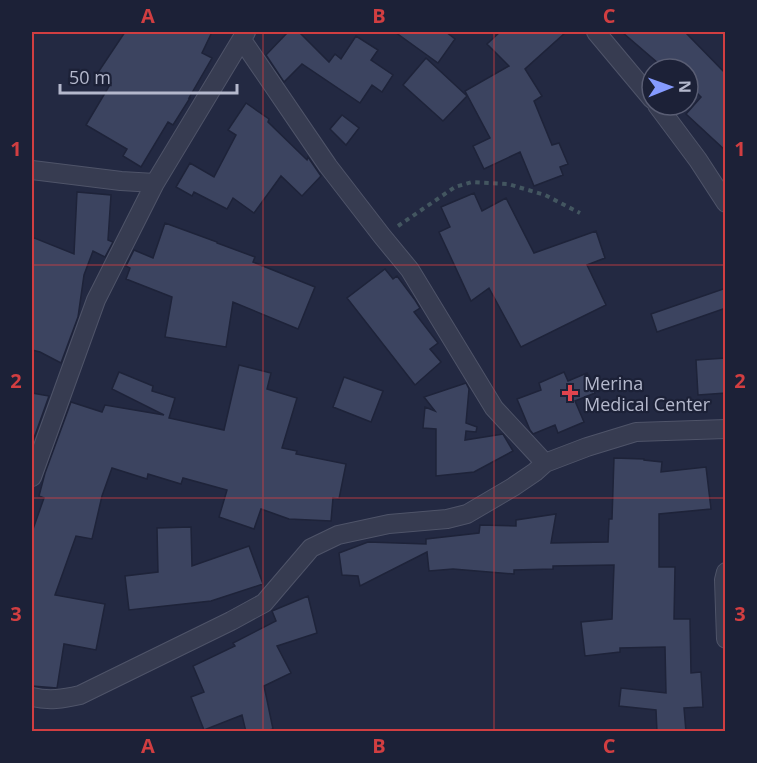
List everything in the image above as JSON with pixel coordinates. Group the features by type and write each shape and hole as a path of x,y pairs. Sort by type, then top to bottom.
{"street":[{"path":"596,32 640,85"},
{"path":"32,477 96,300 155,183 244,36 328,166 410,270 494,408 545,463"},
{"path":"666,117 726,203"},
{"path":"32,170 155,183"},
{"path":"32,697 43,700 60,700 80,695 231,621 264,603 311,548 338,535 389,524 447,519 467,514 513,487 545,463 636,432 726,429"},
{"path":"726,573 724,580 726,639"}],"path":[{"path":"382,236 455,187 472,182 508,184 545,195 580,213"}],"building":[{"path":"125,32 212,32 202,53 212,58 173,125 168,122 141,167 123,156 127,149 86,125 111,83 97,74"},
{"path":"288,32 299,32 329,62 335,54 341,59 356,36 378,50 371,60 393,75 382,92 372,85 360,103 302,64 284,82 266,55"},
{"path":"395,32 446,32 455,39 438,63"},
{"path":"500,32 566,32 525,69 542,96 534,101 552,145 559,143 568,164 560,167 563,175 534,186 520,152 484,169 473,146 490,138 465,91 509,66 487,44"},
{"path":"622,32 685,32 726,74 726,151 689,117 700,117 700,57 651,57"},
{"path":"426,58 467,96 443,121 403,85"},
{"path":"246,103 269,119 268,122 307,160 308,157 321,176 302,196 281,176 254,213 233,198 227,209 194,192 192,196 176,187 190,163 214,177 236,135 228,130"},
{"path":"342,115 359,128 346,145 330,129"},
{"path":"77,192 111,195 108,240 113,242 105,257 93,251 84,275 78,317 61,363 32,350 32,237 74,254"},
{"path":"474,193 482,211 506,198 534,253 596,231 605,258 587,265 606,305 521,347 489,288 471,301 439,232 450,227 441,207"},
{"path":"165,223 255,257 253,262 315,287 298,329 233,302 226,347 165,337 172,297 126,279 130,268 126,266 134,250 153,258"},
{"path":"385,269 393,279 397,276 415,300 420,308 414,312 438,343 430,349 441,362 415,385 347,298"},
{"path":"726,288 726,308 657,332 651,314"},
{"path":"726,358 726,393 698,395 696,360"},
{"path":"239,365 271,373 267,389 297,398 282,448 297,451 296,454 346,464 339,499 333,498 331,521 289,519 261,509 254,529 219,517 227,490 183,478 181,484 148,474 147,479 112,468 102,496 92,539 76,536 55,595 105,604 96,650 64,644 57,688 32,686 32,532 44,498 39,496 45,473 71,402 102,412 105,405 164,415 112,389 119,372 153,386 152,391 175,398 169,418 224,430"},
{"path":"564,372 568,381 587,373 595,393 575,401 584,422 558,433 555,425 533,434 517,399 541,390 539,383"},
{"path":"344,377 383,391 371,422 333,407"},
{"path":"466,383 469,389 466,423 477,427 476,432 466,431 465,440 503,434 513,451 474,472 436,476 436,429 423,428 425,407 435,411 424,397"},
{"path":"32,393 49,396 34,438 32,438"},
{"path":"614,458 662,462 661,472 706,467 711,509 659,514 659,567 675,567 674,619 690,619 691,673 701,672 703,707 684,708 686,732 657,732 656,710 619,706 621,688 666,693 665,647 620,648 620,652 585,656 581,622 612,619 614,565 553,566 553,569 514,570 514,574 453,569 429,571 427,552 360,586 358,576 342,575 339,553 368,542 426,544 426,539 479,533 480,525 516,526 516,520 556,514 551,543 608,542 609,519 612,519"},
{"path":"191,527 192,566 249,546 263,584 211,601 129,610 125,576 158,572 157,528"},
{"path":"308,596 317,633 277,646 291,673 264,686 273,729 246,732 242,715 204,730 191,697 204,692 193,666 235,646 233,643 276,621 272,611"}],"place":[{"name":"Merina Medical Center","path":"570,393"}]}
